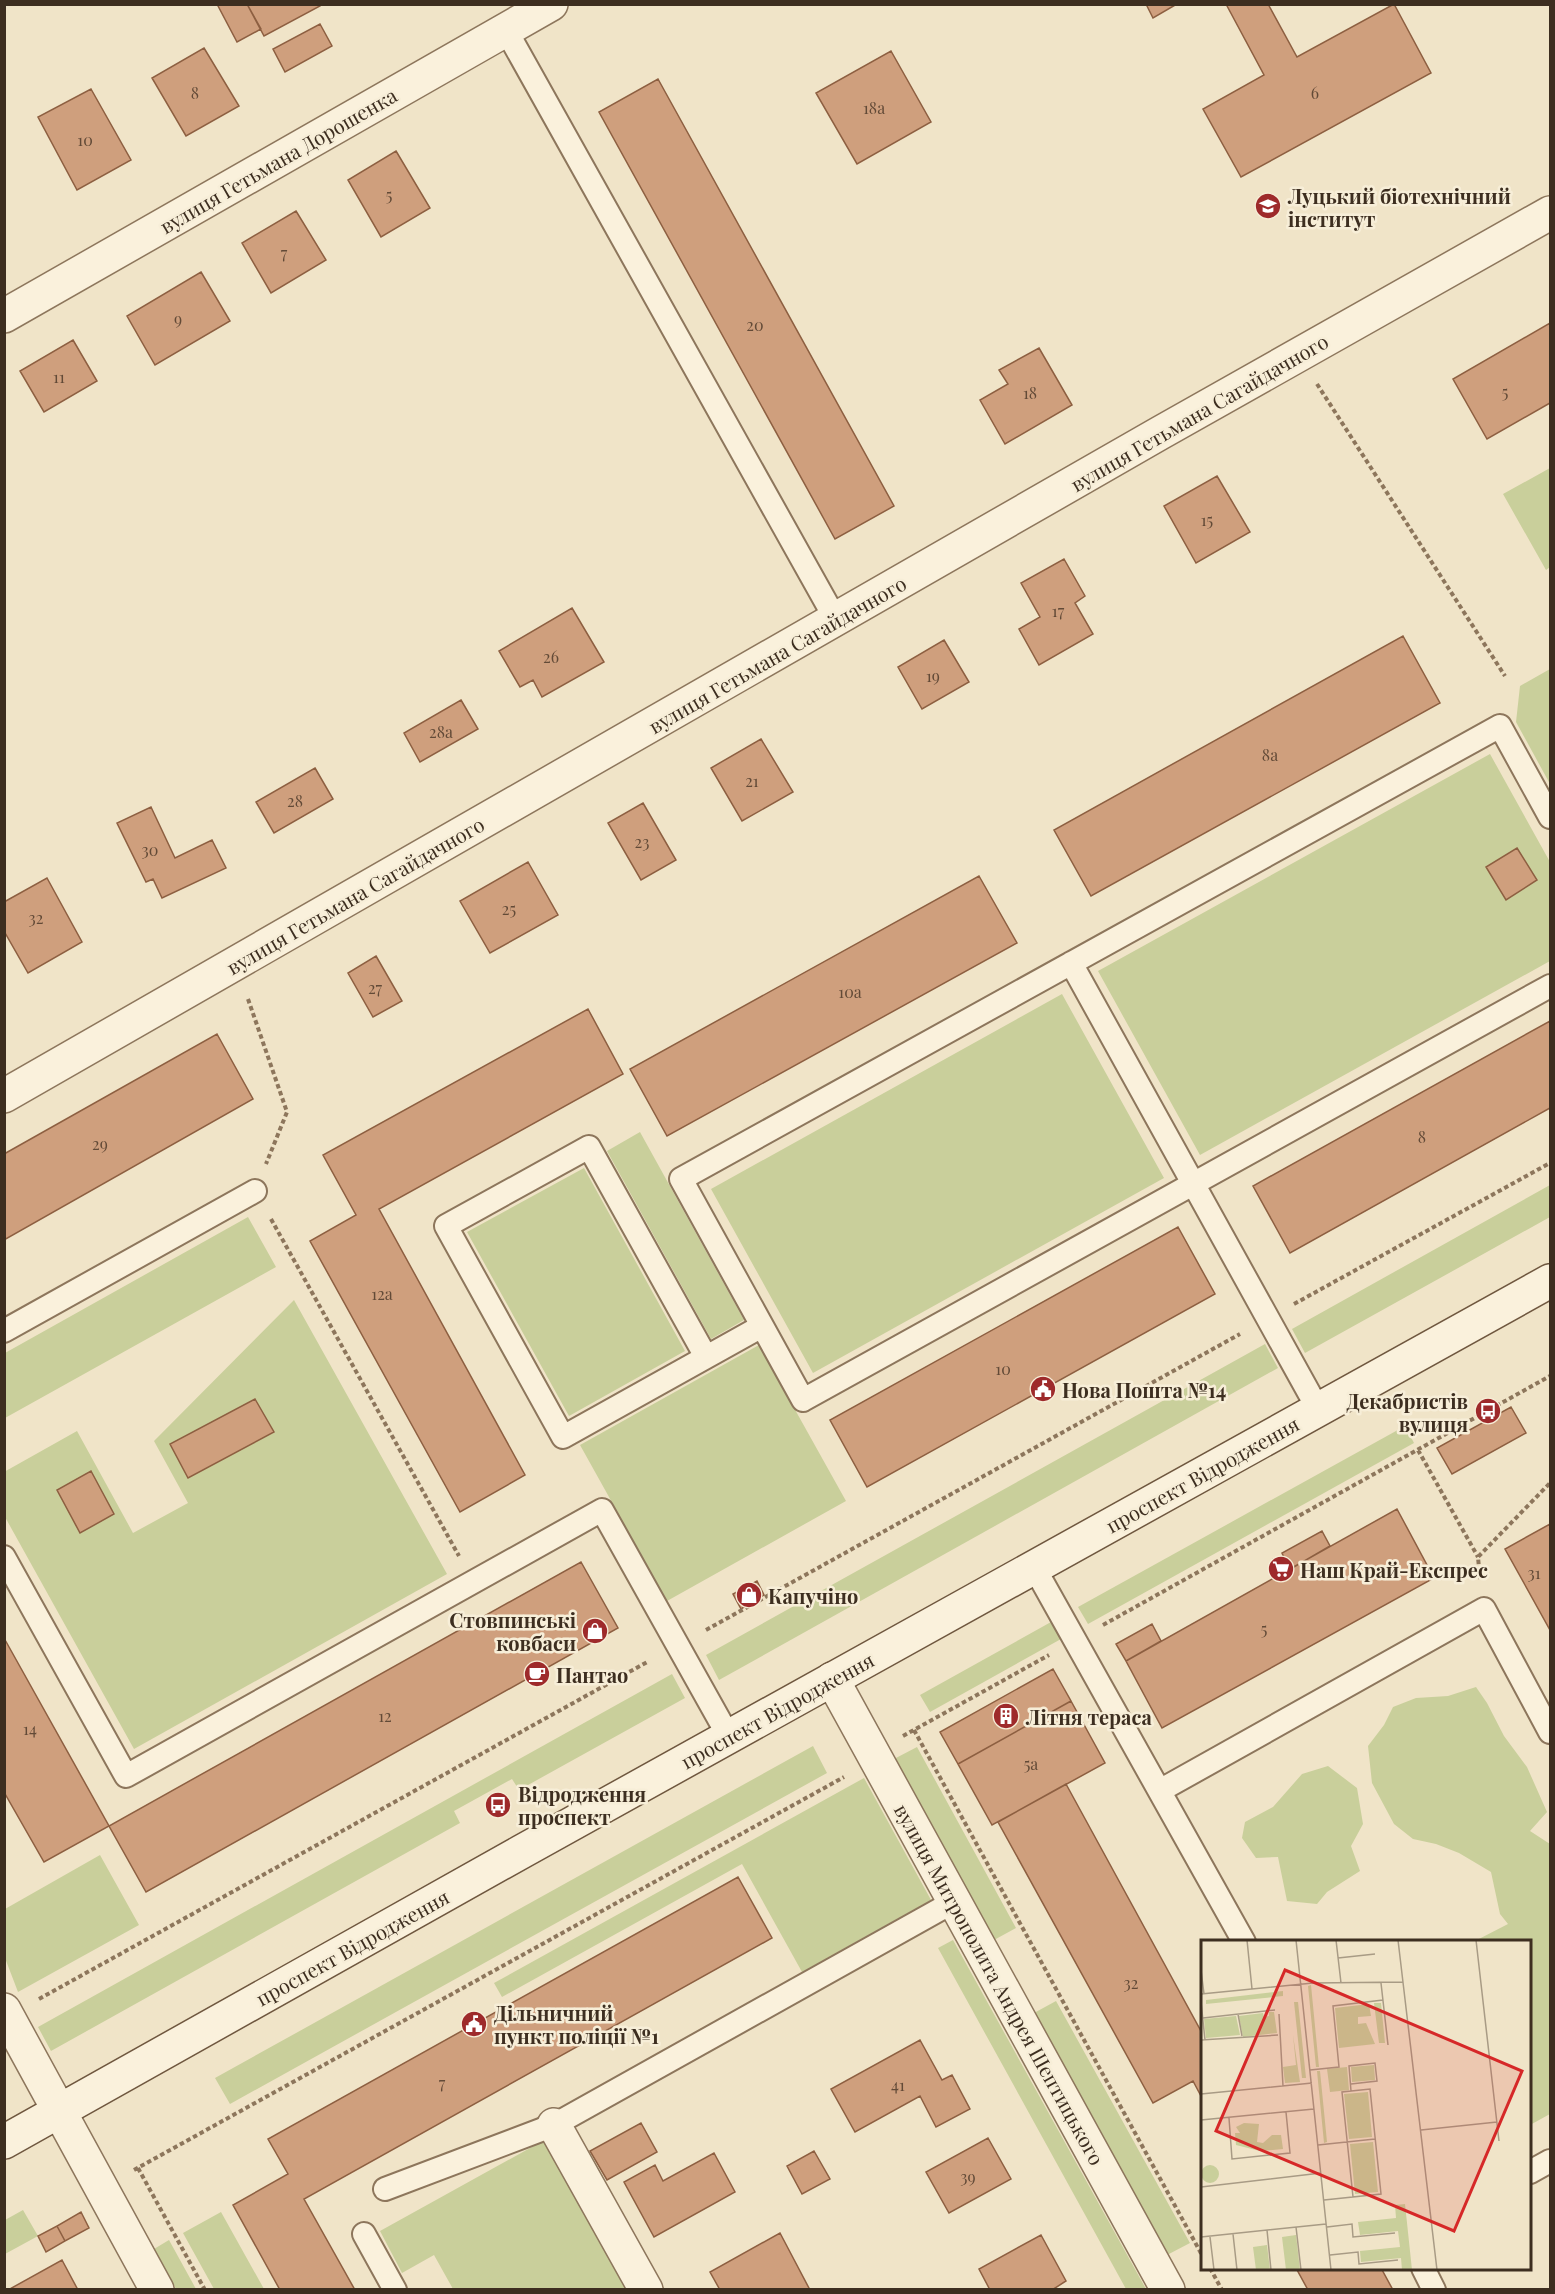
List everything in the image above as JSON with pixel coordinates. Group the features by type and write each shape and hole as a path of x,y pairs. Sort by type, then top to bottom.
{"street":[{"name":"вулиця Гетьмана Дорошенка","path":"4,315 551,4"},
{"name":"вулиця Гетьмана Сагайдачного","path":"4,1096 1298,355 1551,213"},
{"name":"проспект Відродження","path":"4,2142 832,1679 1551,1281"},
{"name":"вулиця Митрополита Андрея Шептицького","path":"832,1679 1168,2289"},
{"path":"6,2013 158,2289"},
{"path":"554,2125 646,2289"}],"lane":[{"path":"506,30 836,620"},
{"path":"1551,817 1500,726 681,1179 804,1400 1551,986"},
{"path":"1071,963 1318,1409"},
{"path":"706,1357 589,1146 446,1226 563,1437 762,1326"},
{"path":"4,1331 255,1191"},
{"path":"4,1557 126,1776 602,1510 729,1737"},
{"path":"1034,1567 1243,1940"},
{"path":"1161,1790 1484,1610 1551,1732"},
{"path":"385,2189 554,2125 955,1902"},
{"path":"1531,2171 1551,2161"},
{"path":"364,2234 395,2289"},
{"path":"1424,2270 1434,2289"}],"path":[{"path":"1298,355 1505,676"},
{"path":"236,964 287,1112 255,1191 473,1582"},
{"path":"6,2013 1551,1163"},
{"path":"102,2188 874,1756 914,1730 1551,1376"},
{"path":"1418,1450 1478,1557 1484,1610"},
{"path":"1478,1557 1551,1483"},
{"path":"914,1730 1201,2250"},
{"path":"138,2168 206,2289"},
{"path":"1211,2270 1222,2289"}],"green space":[{"path":"1550,468 1550,567 1546,570 1503,494"},
{"path":"1550,669 1550,784 1516,722 1520,686"},
{"path":"1490,754 1550,862 1550,961 1200,1155 1098,971"},
{"path":"1062,994 1164,1178 813,1373 711,1189"},
{"path":"640,1132 744,1320 711,1339 607,1151"},
{"path":"584,1168 685,1351 569,1416 467,1232"},
{"path":"1550,1185 1550,1217 1305,1353 1292,1329"},
{"path":"248,1217 276,1267 5,1418 5,1353"},
{"path":"294,1300 447,1574 134,1749 5,1517 4,1472 77,1431 133,1533 188,1503 154,1441"},
{"path":"1265,1344 1278,1368 719,1680 706,1655"},
{"path":"759,1345 846,1501 667,1601 580,1445"},
{"path":"1405,1426 1414,1443 1088,1624 1078,1607"},
{"path":"1051,1622 1061,1639 930,1712 920,1695"},
{"path":"672,1674 685,1698 519,1790 512,1779 454,1811 460,1823 51,2051 38,2027"},
{"path":"1476,1687 1504,1736 1527,1767 1547,1812 1530,1831 1550,1844 1550,2114 1531,2124 1531,1940 1477,1940 1508,1924 1500,1914 1491,1872 1459,1853 1436,1844 1413,1839 1394,1824 1372,1783 1368,1746 1384,1725 1393,1707 1416,1698 1448,1696"},
{"path":"813,1746 827,1773 230,2104 215,2078"},
{"path":"917,1747 1016,1928 994,1940 894,1759"},
{"path":"1328,1766 1357,1788 1363,1824 1351,1846 1360,1871 1327,1892 1317,1904 1287,1901 1278,1857 1256,1858 1242,1838 1245,1822 1273,1807 1302,1774"},
{"path":"864,1778 931,1900 802,1972 742,1864 502,1997 494,1983"},
{"path":"100,1855 139,1925 18,1992 5,1958 5,1909"},
{"path":"953,1940 1146,2289 1126,2289 938,1948"},
{"path":"1056,2001 1190,2243 1167,2255 1034,2013"},
{"path":"548,2138 632,2289 453,2289 434,2255 402,2273 380,2231"},
{"path":"23,2210 38,2236 5,2254 5,2220"},
{"path":"221,2212 264,2289 214,2289 183,2233"},
{"path":"169,2240 196,2289 176,2289 154,2249"}],"building":[{"path":"217,4 247,4 261,29 237,42"},
{"path":"247,4 319,4 320,6 264,36"},
{"path":"1146,4 1177,4 1153,18"},
{"path":"1226,4 1268,4 1297,57 1394,4 1431,73 1241,177 1203,109 1264,75"},
{"path":"320,24 332,46 285,72 273,49"},
{"path":"204,48 239,106 186,136 152,78"},
{"path":"891,51 931,122 857,164 816,93"},
{"path":"658,79 894,506 835,539 599,112"},
{"path":"91,89 131,160 77,190 38,117"},
{"path":"396,151 430,208 381,237 348,180"},
{"path":"296,211 326,260 271,293 242,243"},
{"path":"201,272 230,321 155,365 127,316"},
{"path":"1550,323 1550,403 1487,439 1453,379"},
{"path":"73,340 97,381 44,412 20,371"},
{"path":"1039,348 1072,405 1005,444 980,400 1008,384 999,370"},
{"path":"1217,476 1250,532 1196,563 1164,506"},
{"path":"1064,559 1085,596 1075,603 1093,634 1039,665 1019,629 1040,617 1021,583"},
{"path":"572,608 604,662 542,697 533,680 520,687 499,651"},
{"path":"1403,636 1440,703 1091,896 1054,830"},
{"path":"944,640 969,682 922,709 898,667"},
{"path":"461,700 478,729 420,762 404,733"},
{"path":"761,739 793,792 742,821 711,768"},
{"path":"315,768 333,799 274,833 256,802"},
{"path":"643,803 676,860 641,880 608,823"},
{"path":"151,807 175,858 212,840 226,868 162,898 153,879 146,882 117,823"},
{"path":"1517,848 1537,880 1506,900 1486,867"},
{"path":"528,862 558,915 490,953 460,901"},
{"path":"979,876 1017,943 667,1136 630,1069"},
{"path":"47,878 82,942 28,973 4,931 4,902"},
{"path":"376,956 402,1001 373,1017 348,973"},
{"path":"588,1009 623,1074 379,1209 525,1475 460,1512 310,1241 356,1215 323,1155"},
{"path":"1550,1021 1550,1108 1290,1253 1253,1186"},
{"path":"217,1034 253,1099 4,1240 4,1154"},
{"path":"1178,1227 1215,1294 867,1487 830,1420"},
{"path":"255,1399 274,1432 188,1478 170,1444"},
{"path":"1511,1407 1526,1433 1452,1474 1437,1448"},
{"path":"91,1471 114,1514 80,1533 57,1490"},
{"path":"1397,1509 1434,1578 1162,1728 1126,1661"},
{"path":"1550,1524 1550,1630 1505,1549"},
{"path":"1322,1531 1330,1546 1277,1577 1272,1567 1285,1560 1282,1553"},
{"path":"581,1562 618,1628 146,1892 109,1826"},
{"name":"Капучіно","path":"757,1581 764,1595 741,1609 733,1594"},
{"path":"1152,1624 1161,1641 1126,1661 1116,1644"},
{"path":"4,1638 109,1826 44,1862 4,1792"},
{"name":"Літня тераса","path":"1053,1669 1071,1701 958,1764 940,1732"},
{"path":"1071,1701 1105,1763 992,1825 958,1764"},
{"path":"1066,1784 1201,2031 1201,2096 1193,2081 1153,2103 998,1822"},
{"path":"738,1877 772,1938 304,2199 355,2290 280,2290 233,2205 288,2174 268,2139"},
{"path":"920,2040 942,2080 952,2075 970,2109 936,2127 920,2096 855,2132 831,2089"},
{"path":"641,2123 657,2152 607,2180 590,2151"},
{"path":"988,2138 1011,2179 949,2213 926,2172"},
{"path":"814,2151 830,2179 802,2194 787,2166"},
{"path":"714,2153 735,2192 654,2237 624,2182 655,2165 663,2181"},
{"path":"81,2212 89,2228 65,2241 57,2226"},
{"path":"57,2226 65,2241 46,2252 38,2236"},
{"path":"780,2233 810,2290 720,2290 710,2272"},
{"path":"1041,2235 1066,2281 1052,2290 990,2290 979,2269"},
{"path":"62,2260 78,2290 8,2290"},
{"path":"1297,2270 1382,2270 1393,2290 1308,2290"}],"place":[{"name":"Луцький біотехнічний інститут","path":"1268,206"},
{"name":"Нова Пошта №14","path":"1043,1389"},
{"name":"Декабристів вулиця","path":"1488,1411"},
{"name":"Наш Край-Експрес","path":"1281,1569"},
{"name":"Капучіно","path":"749,1595"},
{"name":"Стовпинські ковбаси","path":"595,1631"},
{"name":"Пантао","path":"537,1674"},
{"name":"Літня тераса","path":"1006,1716"},
{"name":"Відродження проспект","path":"498,1805"},
{"name":"Дільничний пункт поліції №1","path":"474,2024"}]}
